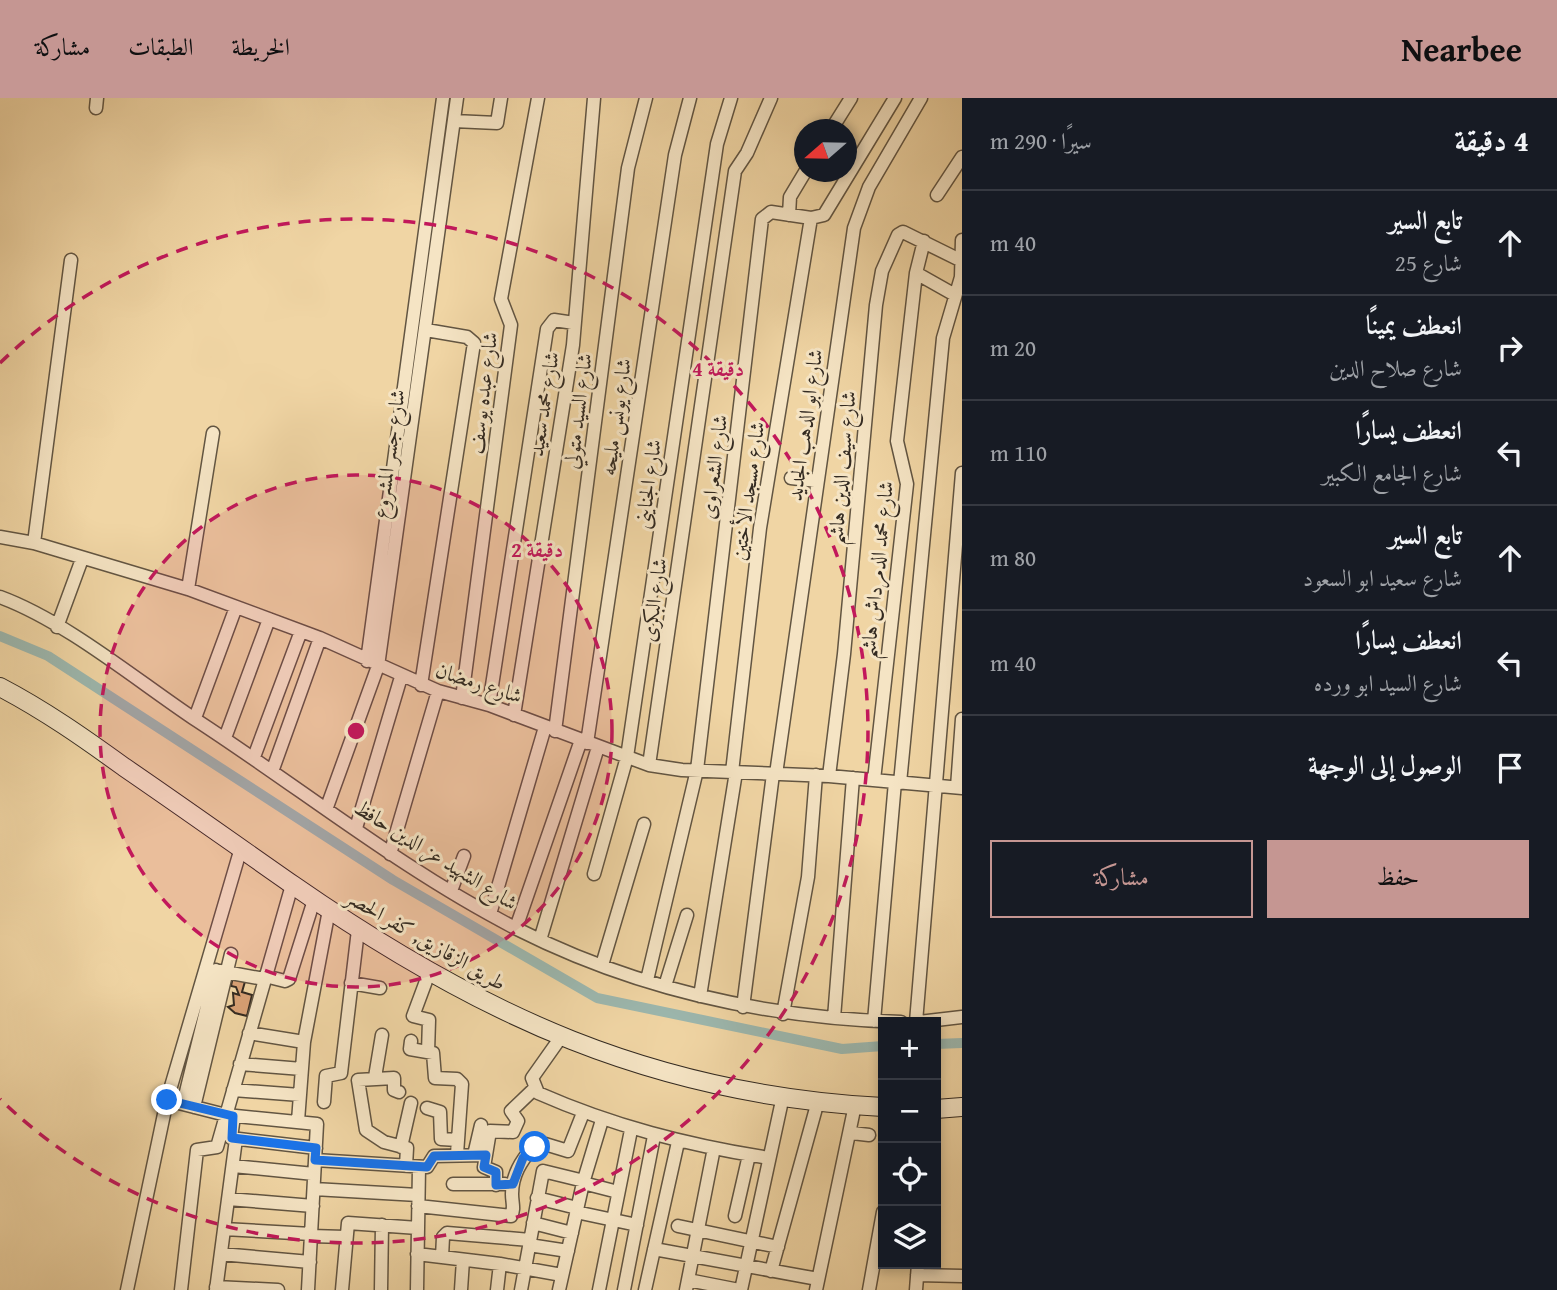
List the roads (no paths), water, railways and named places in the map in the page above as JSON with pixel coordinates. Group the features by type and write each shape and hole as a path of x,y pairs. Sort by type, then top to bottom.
{"main road":[{"name":"طريق الزقازيق, كفر الحصر","path":"0,687 67,726 358,930 429,973 494,1007 561,1037 649,1069 783,1096 878,1107"},
{"path":"941,1108 962,1107"}],"street":[{"name":"شارع جسر المشروع","path":"372,663 443,98"},
{"name":"شارع جسر المشروع","path":"327,807 372,663 426,330 457,98"},
{"path":"454,121 497,123 501,98"},
{"name":"شارع عبده يوسف","path":"462,698 511,325 501,299 538,98"},
{"name":"شارع محمد سعيد","path":"514,715 574,323 594,98"},
{"name":"شارع السيد متولي","path":"490,914 550,729 628,169 646,98"},
{"name":"شارع يونس مليحه","path":"589,743 674,155 690,98"},
{"name":"شارع الجناينى","path":"593,873 627,757 717,144 731,98"},
{"name":"شارع البكرى","path":"649,765 735,171 747,153 771,98"},
{"path":"838,119 851,98"},
{"path":"811,218 824,215 895,98"},
{"name":"شارع ابو الدهب الجديد","path":"743,1007 854,228 869,187 921,98"},
{"path":"937,195 962,157"},
{"path":"789,215 790,197 799,182"},
{"name":"شارع الشعراوى","path":"647,980 697,770 762,219 771,212 811,218"},
{"name":"شارع مسجد الأختين","path":"700,996 734,772 760,528 811,218"},
{"name":"شارع سيف الدين هاشم","path":"822,776 845,654 882,271 898,234 906,232 960,260"},
{"path":"874,1021 943,338 961,277 962,240"},
{"name":"شارع محمد الدمرداش هاشم","path":"874,780 907,484 897,441 916,273 924,241"},
{"path":"34,543 71,260"},
{"path":"916,273 955,295"},
{"path":"489,705 547,329 554,320 574,323"},
{"path":"421,685 474,344 467,337 426,330"},
{"path":"188,589 213,433"},
{"path":"917,1017 962,473"},
{"path":"791,478 817,481"},
{"name":"شارع رمضان","path":"0,537 34,543 188,589 320,638 421,685 489,705 649,765 935,784 960,788"},
{"path":"58,627 82,559"},
{"name":"شارع الشهيد عز الدين حافظ","path":"0,597 58,627 273,769 390,854 490,914 540,940 665,986 743,1007 783,1014 878,1021"},
{"path":"195,718 236,607"},
{"path":"225,738 269,619"},
{"path":"254,757 301,631"},
{"path":"273,769 320,638"},
{"path":"356,828 401,677"},
{"path":"390,854 438,691"},
{"path":"960,788 962,719"},
{"path":"516,928 589,743"},
{"path":"540,940 589,743"},
{"path":"783,1014 807,886 822,776"},
{"path":"834,1018 853,778"},
{"path":"602,965 643,824"},
{"path":"188,1105 242,848"},
{"path":"451,891 464,856"},
{"path":"292,885 233,1090 230,1137 315,1154 412,1166 428,1167 434,1156 480,1155"},
{"path":"216,970 284,981 289,979 322,905"},
{"path":"298,1121 304,1042 322,905"},
{"path":"665,986 687,915"},
{"path":"324,1102 326,1076 341,1073 358,930"},
{"path":"127,1290 167,1100 216,970 231,954"},
{"path":"428,1052 429,1020 413,1016 429,973"},
{"path":"351,983 380,988"},
{"path":"941,1019 962,1017"},
{"path":"249,1033 304,1042"},
{"path":"375,1077 383,1035"},
{"path":"534,1089 532,1078 561,1037"},
{"path":"411,1041 410,1049 434,1055 435,1078 457,1079 462,1084 457,1154"},
{"path":"240,1064 302,1069"},
{"path":"399,1092 394,1090 394,1078 358,1080 364,1126 384,1142 408,1150 418,1201 417,1290"},
{"path":"534,1089 583,1113 631,1130 678,1142 769,1158"},
{"path":"480,1155 490,1131 513,1132 518,1121 511,1111 534,1089"},
{"path":"233,1090 300,1095"},
{"path":"713,1148 687,1285 740,1290 783,1096"},
{"path":"167,1100 230,1115 313,1122 317,1126 309,1290"},
{"path":"771,1271 818,1101"},
{"path":"401,1147 411,1102"},
{"path":"654,1249 771,1271 817,1285 852,1133 855,1105"},
{"path":"427,1108 440,1112 440,1139 458,1140"},
{"path":"314,1189 418,1201 507,1217 513,1213 513,1184 523,1158 533,1147 540,1150 546,1144 568,1151 583,1113"},
{"path":"181,1290 197,1150 215,1149 230,1115"},
{"path":"559,1290 583,1182 602,1120"},
{"path":"481,1125 480,1155 484,1167 496,1172 496,1185"},
{"path":"599,1290 631,1130"},
{"path":"852,1133 869,1135"},
{"path":"624,1290 654,1136"},
{"path":"236,1139 216,1289 278,1290"},
{"path":"645,1290 678,1142"},
{"path":"735,1216 749,1155"},
{"path":"233,1166 314,1174"},
{"path":"521,1290 544,1170 618,1192"},
{"path":"453,1184 513,1184"},
{"path":"537,1198 637,1225"},
{"path":"228,1199 313,1206"},
{"path":"342,1290 345,1237 350,1222 418,1228"},
{"path":"533,1223 572,1233"},
{"path":"381,1290 382,1225"},
{"path":"678,1226 778,1247"},
{"path":"224,1229 345,1237"},
{"path":"442,1257 443,1237 447,1233 529,1243 568,1251"},
{"path":"869,1290 878,1240"},
{"path":"221,1254 310,1262"},
{"path":"417,1254 562,1275"},
{"path":"461,1290 463,1259"},
{"path":"605,1260 629,1265"},
{"path":"497,1290 499,1264"},
{"path":"916,1290 918,1269 962,1276"}],"waterway":[{"path":"0,636 48,656 393,880 597,998 842,1049 878,1046"},
{"path":"941,1044 962,1043"}]}
